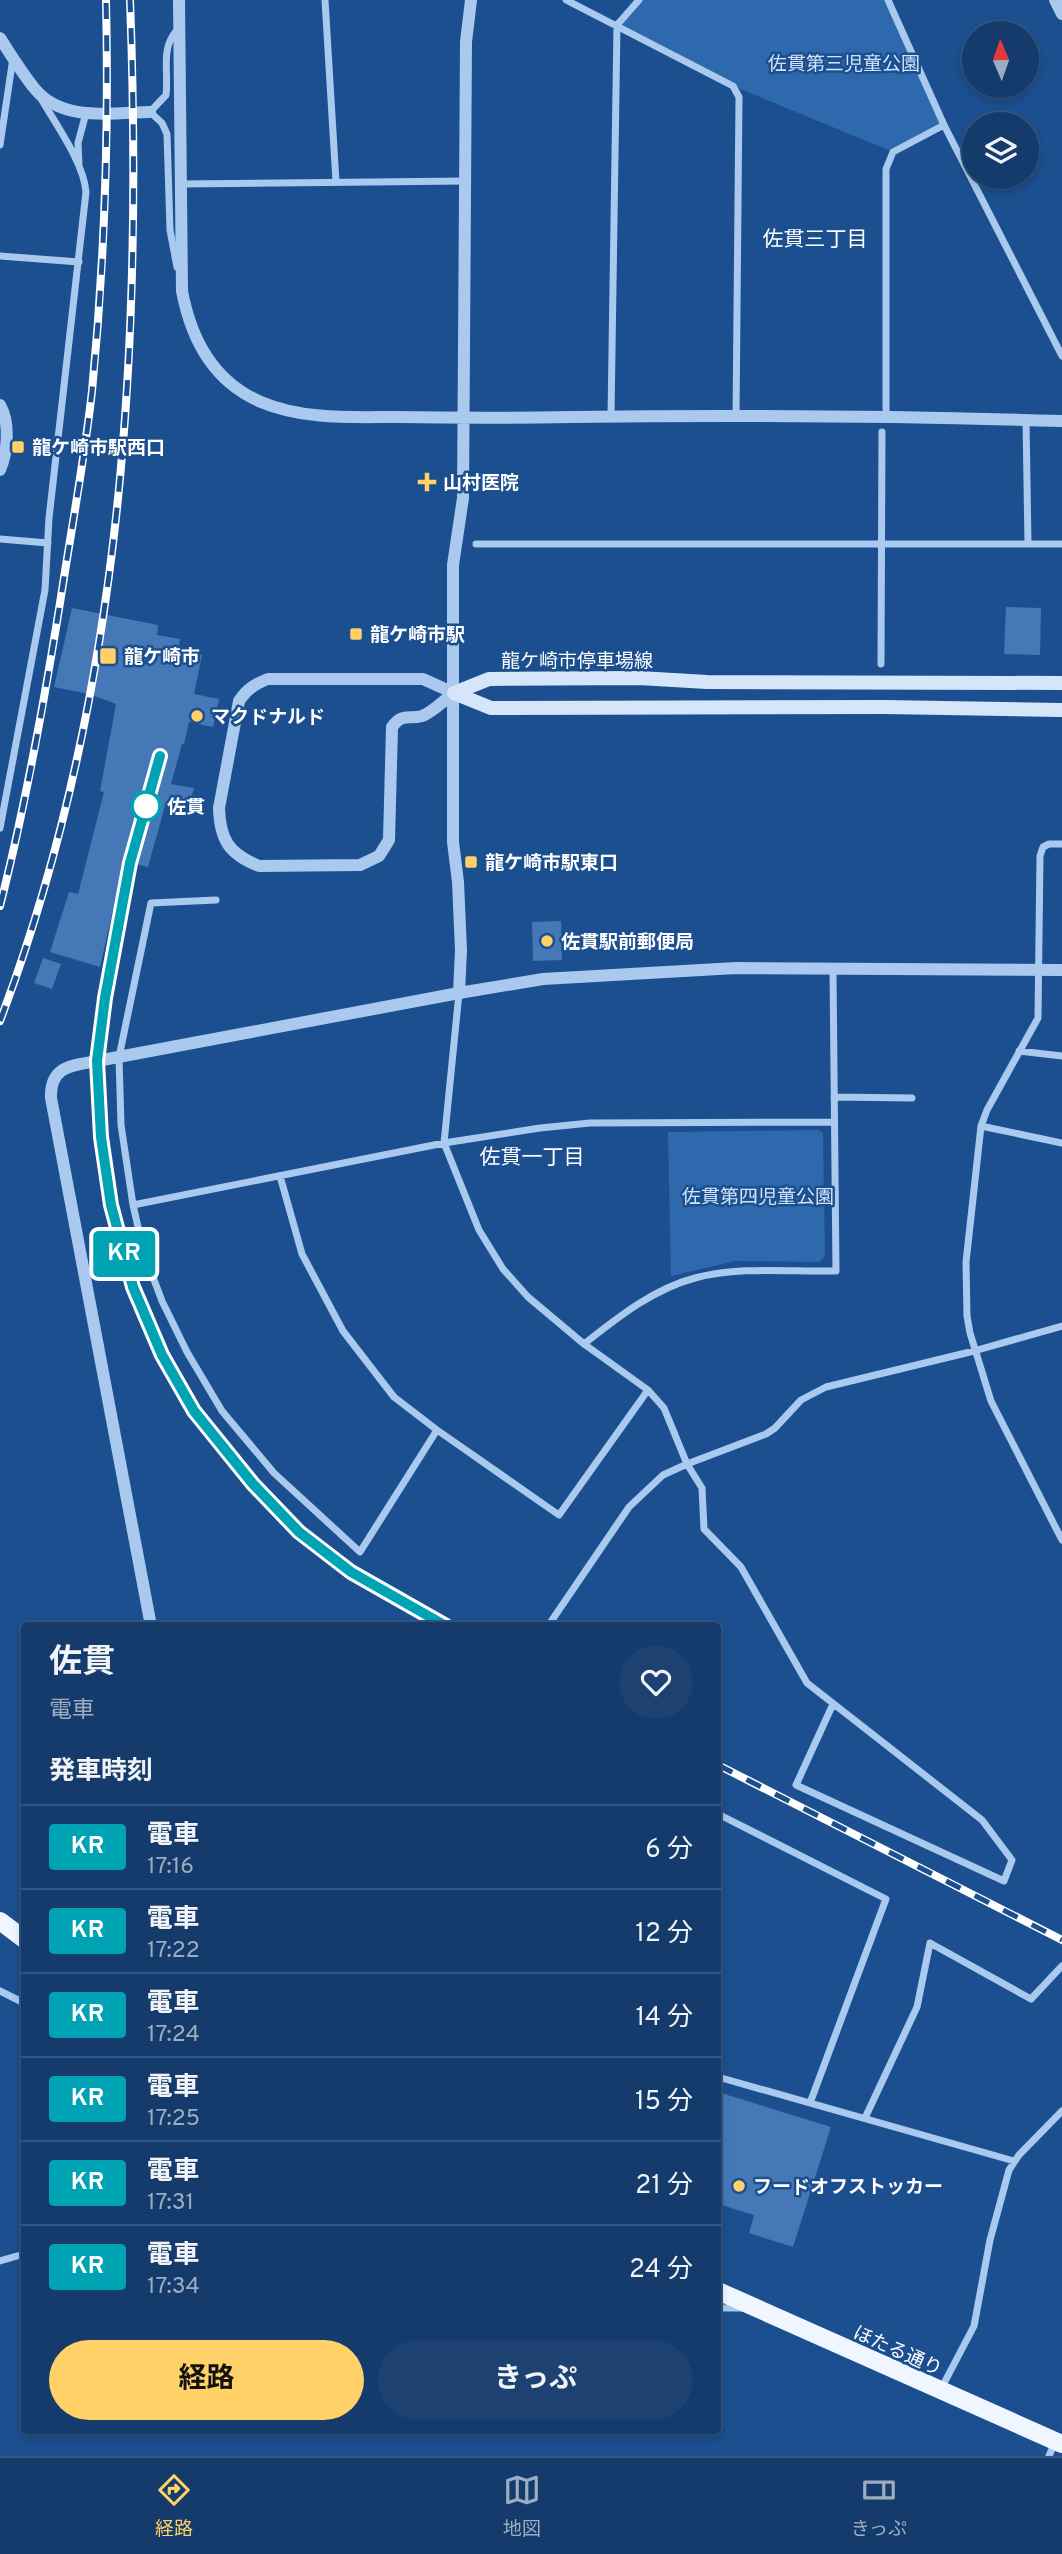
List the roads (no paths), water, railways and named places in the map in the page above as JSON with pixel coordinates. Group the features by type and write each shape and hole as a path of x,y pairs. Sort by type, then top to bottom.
{"main road":[{"name":"龍ケ崎市停車場線","path":"454,693 489,679 1062,683"},
{"path":"454,693 491,708 885,707 1062,710"},
{"path":"0,1921 21,1937"},
{"name":"ほたる通り","path":"721,2292 1055,2447"}],"street":[{"path":"179,0 182,291"},
{"path":"325,0 335,182"},
{"path":"471,0 466,42 463,498 453,565 453,842 461,950 444,1143 479,1230 503,1269 528,1297 584,1344 648,1390 664,1408 687,1464 702,1488 704,1529 741,1567 807,1683 982,1820 1013,1860 1004,1881 796,1786 833,1704"},
{"path":"566,0 733,86 738,97 736,418"},
{"path":"611,416 617,25 639,0"},
{"path":"888,0 944,125 1062,356"},
{"path":"1055,0 1062,14"},
{"path":"150,112 166,95 166,50 170,38 180,27"},
{"path":"0,38 36,91 86,183 45,590 0,828"},
{"path":"0,145 13,57"},
{"path":"36,91 66,110 86,113 150,112 162,123 167,134 170,230 182,291 197,343 214,366 235,386 260,402 317,416 611,416 1062,422"},
{"path":"79,167 78,143 86,113"},
{"path":"886,419 886,169 893,152 944,125"},
{"path":"181,184 465,181"},
{"path":"0,257 79,262"},
{"path":"0,405 6,420 5,451 0,470"},
{"path":"1026,420 1028,544"},
{"path":"881,664 882,432"},
{"path":"0,539 48,542"},
{"path":"476,544 1062,544"},
{"path":"423,678 454,693 422,716 405,716 397,720 392,727 389,840 379,856 360,865 259,866 233,852 220,826 219,808 239,701 255,684 268,679 423,678"},
{"path":"1062,844 1043,847 1040,856 1038,1018 987,1110 981,1126 966,1262 967,1316 974,1351 991,1401 1062,1540"},
{"path":"216,900 151,904 119,1057 121,1125 134,1205 144,1252 162,1301 187,1352 222,1411 274,1473 360,1552 436,1430"},
{"path":"149,1622 51,1098 54,1077 62,1070 119,1057 543,979 736,968 1062,970"},
{"path":"584,1344 622,1314 654,1295 694,1278 731,1272 836,1271 833,970"},
{"path":"1019,1051 1062,1056"},
{"path":"834,1097 912,1098"},
{"path":"134,1205 444,1143 590,1123 834,1122"},
{"path":"981,1126 1062,1143"},
{"path":"280,1175 302,1254 343,1331 394,1397 436,1430 559,1515 648,1390"},
{"path":"551,1622 629,1507 663,1475 766,1434 801,1400 826,1387 974,1351 1062,1326"},
{"path":"721,1816 886,1899 810,2103"},
{"path":"865,2118 918,2007 930,1943 1031,1999 1062,1966"},
{"path":"0,1991 21,2002"},
{"path":"721,2078 1014,2161"},
{"path":"940,2392 974,2326 990,2240 1014,2161 1062,2111"},
{"path":"0,2261 21,2255"},
{"path":"721,2308 754,2308"}],"railway":[{"path":"0,906 43,705 79,488 92,391 105,196 106,0"},
{"path":"0,1021 41,898 74,772 99,646 116,518 127,389 132,259 130,0"},
{"path":"130,863 102,1012 97,1096 105,1173 113,1214 122,1253 148,1327 171,1372 197,1412 235,1462 282,1516 316,1546 352,1572 439,1622"},
{"path":"721,1767 1062,1940"}],"train":[{"name":"KR","path":"160,756 130,863 105,998 97,1061 101,1137 111,1205 133,1287 162,1355 194,1411 253,1484 299,1532 351,1572 439,1622"}],"place":[{"name":"龍ケ崎市駅西口","path":"18,447"},
{"name":"山村医院","path":"427,482"},
{"name":"龍ケ崎市駅","path":"356,634"},
{"name":"龍ケ崎市","path":"108,656"},
{"name":"マクドナルド","path":"197,716"},
{"name":"佐貫","path":"146,806"},
{"name":"龍ケ崎市駅東口","path":"471,862"},
{"name":"佐貫駅前郵便局","path":"547,941"},
{"name":"フードオフストッカー","path":"739,2186"}],"district":[{"name":"佐貫三丁目","path":"815,239"},
{"name":"佐貫一丁目","path":"532,1157"}],"park label":[{"name":"佐貫第三児童公園","path":"844,63"},
{"name":"佐貫第四児童公園","path":"758,1196"}]}
